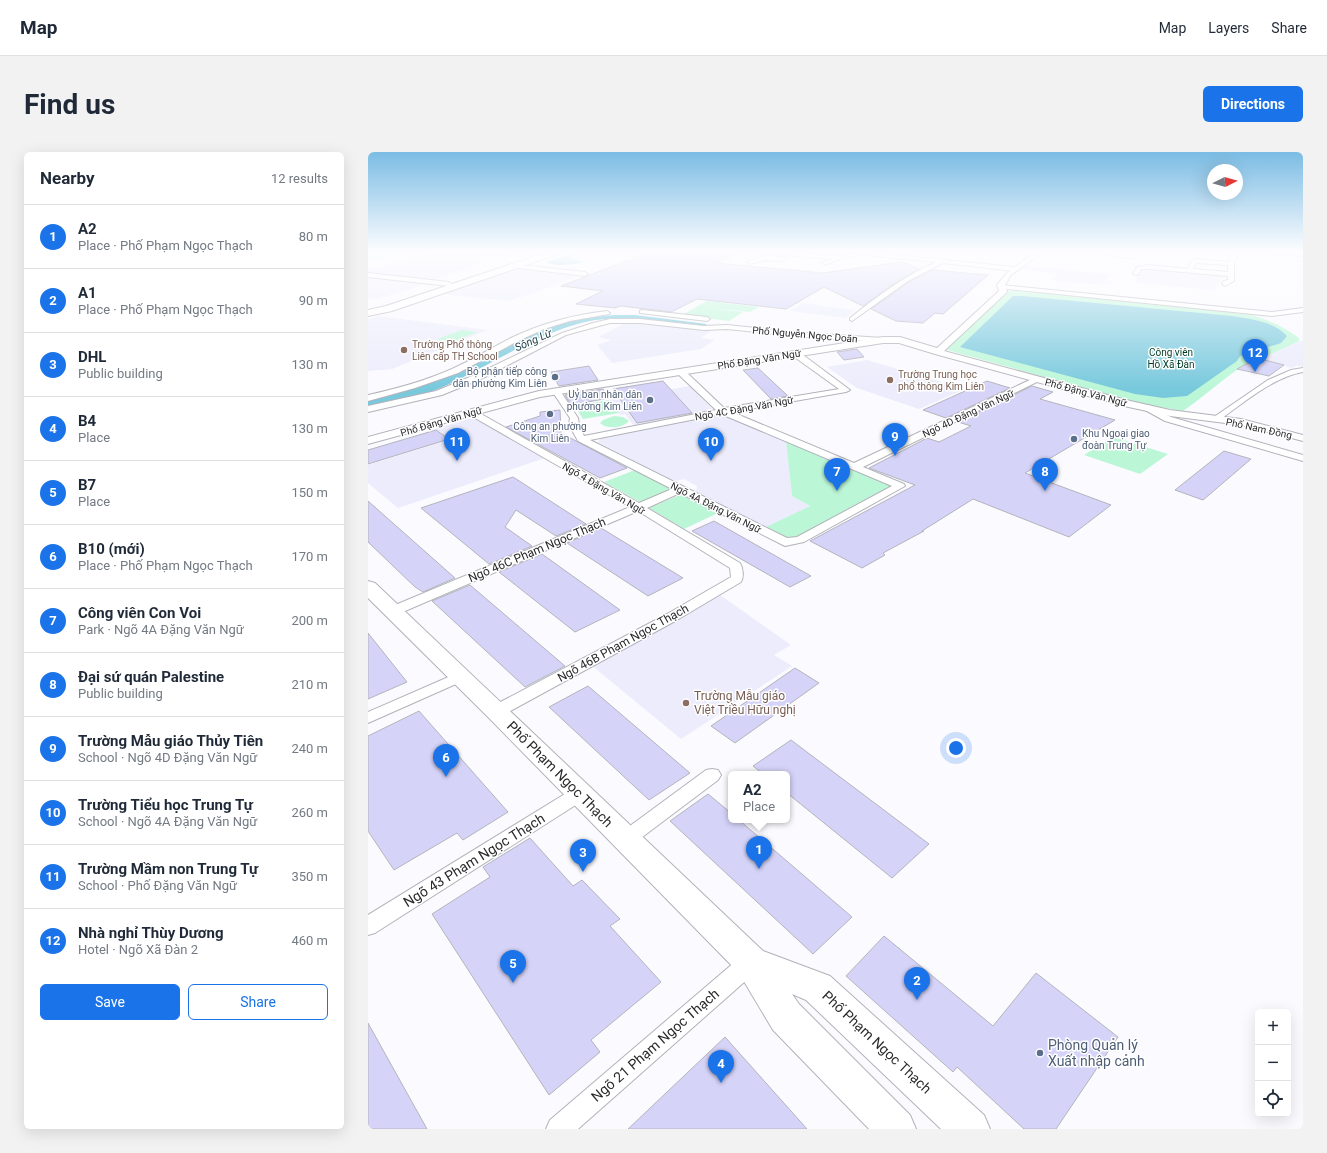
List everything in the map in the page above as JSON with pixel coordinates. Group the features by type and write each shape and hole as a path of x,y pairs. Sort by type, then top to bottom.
{"main road":[{"path":"383,308 412,298"},
{"path":"368,312 414,298"},
{"name":"Phố Phạm Ngọc Thạch","path":"368,587 497,711 751,962 786,1017 896,1129"},
{"name":"Phố Phạm Ngọc Thạch","path":"751,962 818,988 970,1129"}],"street":[{"path":"852,319 882,298"},
{"path":"938,352 993,298"},
{"path":"1110,298 1272,314 1303,310"},
{"name":"Phố Nguyễn Ngọc Doãn","path":"636,312 708,320 722,323 727,327"},
{"path":"368,398 428,382 533,331 549,325 576,318 616,313"},
{"name":"Phố Nguyễn Ngọc Doãn","path":"368,409 413,400 452,388 499,367 548,341 595,324 610,321 630,321 704,328 727,327 854,341"},
{"path":"939,337 955,336"},
{"path":"900,340 924,338"},
{"name":"Phố Đặng Văn Ngữ","path":"368,442 520,398 796,354 854,341 883,340 900,340 938,352 1148,408 1215,419"},
{"name":"Ngõ 4C Đặng Văn Ngữ","path":"581,439 722,411 846,390 796,354"},
{"path":"1203,428 1272,381 1296,370 1303,370"},
{"path":"681,372 722,411 854,467"},
{"name":"Ngõ 4D Đặng Văn Ngữ","path":"854,467 1039,379"},
{"path":"556,392 574,418 574,425 581,439"},
{"name":"Phố Đặng Văn Ngữ","path":"1148,408 1168,418 1303,458"},
{"name":"Ngõ 4 Đặng Văn Ngữ","path":"471,412 638,507 736,566"},
{"name":"Phố Nam Đồng","path":"1215,419 1241,422 1303,438"},
{"name":"Ngõ 4A Đặng Văn Ngữ","path":"581,439 785,542 800,540 900,486 854,467"},
{"name":"Ngõ 46C Phạm Ngọc Thạch","path":"393,611 681,489"},
{"name":"Ngõ 46B Phạm Ngọc Thạch","path":"497,711 672,618 737,579 736,566"},
{"path":"368,718 460,677"},
{"path":"626,839 712,775"},
{"name":"Ngõ 43 Phạm Ngọc Thạch","path":"368,926 580,794"},
{"name":"Ngõ 21 Phạm Ngọc Thạch","path":"559,1129 751,962"}],"shaded area":[{"path":"368,298 382,298 378,299"},
{"path":"476,298 519,298 510,301"},
{"path":"802,303 855,310 845,318 790,311"},
{"name":"Trường Phổ thông Liên cấp TH School","path":"378,316 488,330 392,369 368,371 368,319"},
{"path":"625,323 712,330 701,338 715,340 701,349 612,363 597,345 611,340 598,337"},
{"path":"1299,341 1303,341 1303,367 1297,365 1292,368 1260,359"},
{"name":"Trường Trung học phổ thông Kim Liên","path":"867,360 965,389 919,409 857,388 827,367"},
{"path":"690,386 714,411 634,426 625,414 620,415 609,400"},
{"path":"716,414 725,415 786,441 792,496 810,506 766,527 696,492 697,486 684,479 675,481 598,442 602,437"},
{"path":"475,417 545,458 398,508 368,483 368,465 451,439 435,429"},
{"name":"Trường Mẫu giáo Việt Triều Hữu nghị","path":"720,595 791,645 774,655 792,666 681,739 590,664"}],"green space":[{"name":"Công viên Hồ Xã Đàn","path":"1000,298 1087,298 1247,314 1268,320 1299,338 1299,341 1260,359 1257,358 1247,364 1228,376 1183,411 1143,404 947,350 947,347"},
{"path":"707,301 759,307 750,312 709,308 743,312 729,321 682,315"},
{"path":"462,330 477,332 452,342 437,339"},
{"path":"609,400 619,413 583,419 575,406"},
{"path":"614,416 623,417 629,421 619,427 607,427 600,423 603,420"},
{"path":"1113,437 1168,454 1140,474 1084,455"},
{"path":"786,441 893,486 797,537 787,538 766,527 810,506 792,496"},
{"path":"635,470 671,489 640,502 604,482"},
{"path":"682,494 718,513 684,529 649,508"}],"water":[{"name":"Công viên Hồ Xã Đàn","path":"1011,298 1039,298 1232,316 1269,324 1282,331 1287,336 1281,343 1240,356 1237,361 1187,396 1163,398 1135,394 960,347"},
{"name":"Sông Lừ","path":"614,315 635,315 707,324 703,326 629,318 599,319 585,322 546,335 452,383 433,391 409,398 368,406 368,401 415,388 444,377 558,324 574,320"}],"building":[{"path":"589,298 806,298 786,309 697,299 671,312 621,306 615,308 576,304"},
{"path":"846,298 874,298 863,306"},
{"path":"887,298 962,298 943,314 935,313 923,323 896,321 871,309"},
{"path":"857,349 864,357 844,360 837,352"},
{"path":"1257,358 1284,365 1269,376 1237,369"},
{"path":"589,366 598,380 559,386 551,372"},
{"path":"758,368 788,396 771,399 743,370"},
{"path":"663,381 692,413 637,423 613,389"},
{"path":"987,381 1010,388 946,418 923,410"},
{"path":"1032,386 1053,392 1040,399 1115,420 1025,473 1111,505 1069,537 973,499 922,531 924,531 883,553 885,555 862,568 810,541 915,485 869,468 927,438 939,442 971,426 958,422"},
{"path":"603,389 609,398 571,405 565,395"},
{"path":"560,410 561,433 627,468 600,478 506,427 540,416 540,412"},
{"path":"436,430 449,439 368,464 368,450"},
{"path":"1224,451 1251,459 1203,500 1175,490"},
{"path":"513,477 586,524 556,536 516,510 505,527 532,546 489,564 421,508"},
{"path":"368,501 455,578 423,592 415,587 368,542"},
{"path":"714,521 811,576 790,587 692,531"},
{"path":"601,528 683,578 648,596 567,543"},
{"path":"542,554 620,610 575,632 499,572"},
{"path":"470,585 565,666 525,687 432,601"},
{"path":"368,633 407,682 368,699"},
{"path":"795,668 819,683 735,743 711,726"},
{"path":"588,686 690,773 649,800 549,707"},
{"path":"419,711 508,812 463,840 457,833 394,870 368,831 368,736"},
{"path":"791,740 929,844 892,878 790,795 790,771 759,771 753,766"},
{"path":"708,794 728,811 728,823 742,823 852,917 813,954 670,821"},
{"path":"530,838 573,886 582,880 620,919 610,926 661,982 591,1040 600,1052 549,1095 432,914 490,877 483,867"},
{"name":"Phòng Quản lý Xuất nhập cảnh","path":"884,936 993,1026 1036,973 1118,1037 1056,1129 1024,1129 957,1067 953,1072 846,976"},
{"path":"368,1023 427,1129 368,1129"},
{"path":"725,1037 807,1129 628,1129"}],"place":[{"name":"Trường Phổ thông Liên cấp TH School","path":"404,350"},
{"name":"Nhà nghỉ Thùy Dương","path":"1255,372"},
{"name":"Bộ phận tiếp công dân phường Kim Liên","path":"555,377"},
{"name":"Trường Trung học phổ thông Kim Liên","path":"890,380"},
{"name":"Uỷ ban nhân dân phường Kim Liên","path":"650,400"},
{"name":"Công an phường Kim Liên","path":"550,414"},
{"name":"Khu Ngoại giao đoàn Trung Tự","path":"1074,439"},
{"name":"Trường Mẫu giáo Thủy Tiên","path":"895,456"},
{"name":"Trường Mầm non Trung Tự","path":"457,461"},
{"name":"Trường Tiểu học Trung Tự","path":"711,461"},
{"name":"Công viên Con Voi","path":"837,491"},
{"name":"Đại sứ quán Palestine","path":"1045,491"},
{"name":"Trường Mẫu giáo Việt Triều Hữu nghị","path":"686,703"},
{"name":"B10 (mới)","path":"446,777"},
{"name":"A2","path":"759,869"},
{"name":"DHL","path":"583,872"},
{"name":"B7","path":"513,983"},
{"name":"A1","path":"917,1000"},
{"name":"Phòng Quản lý Xuất nhập cảnh","path":"1040,1053"},
{"name":"B4","path":"721,1083"}]}
